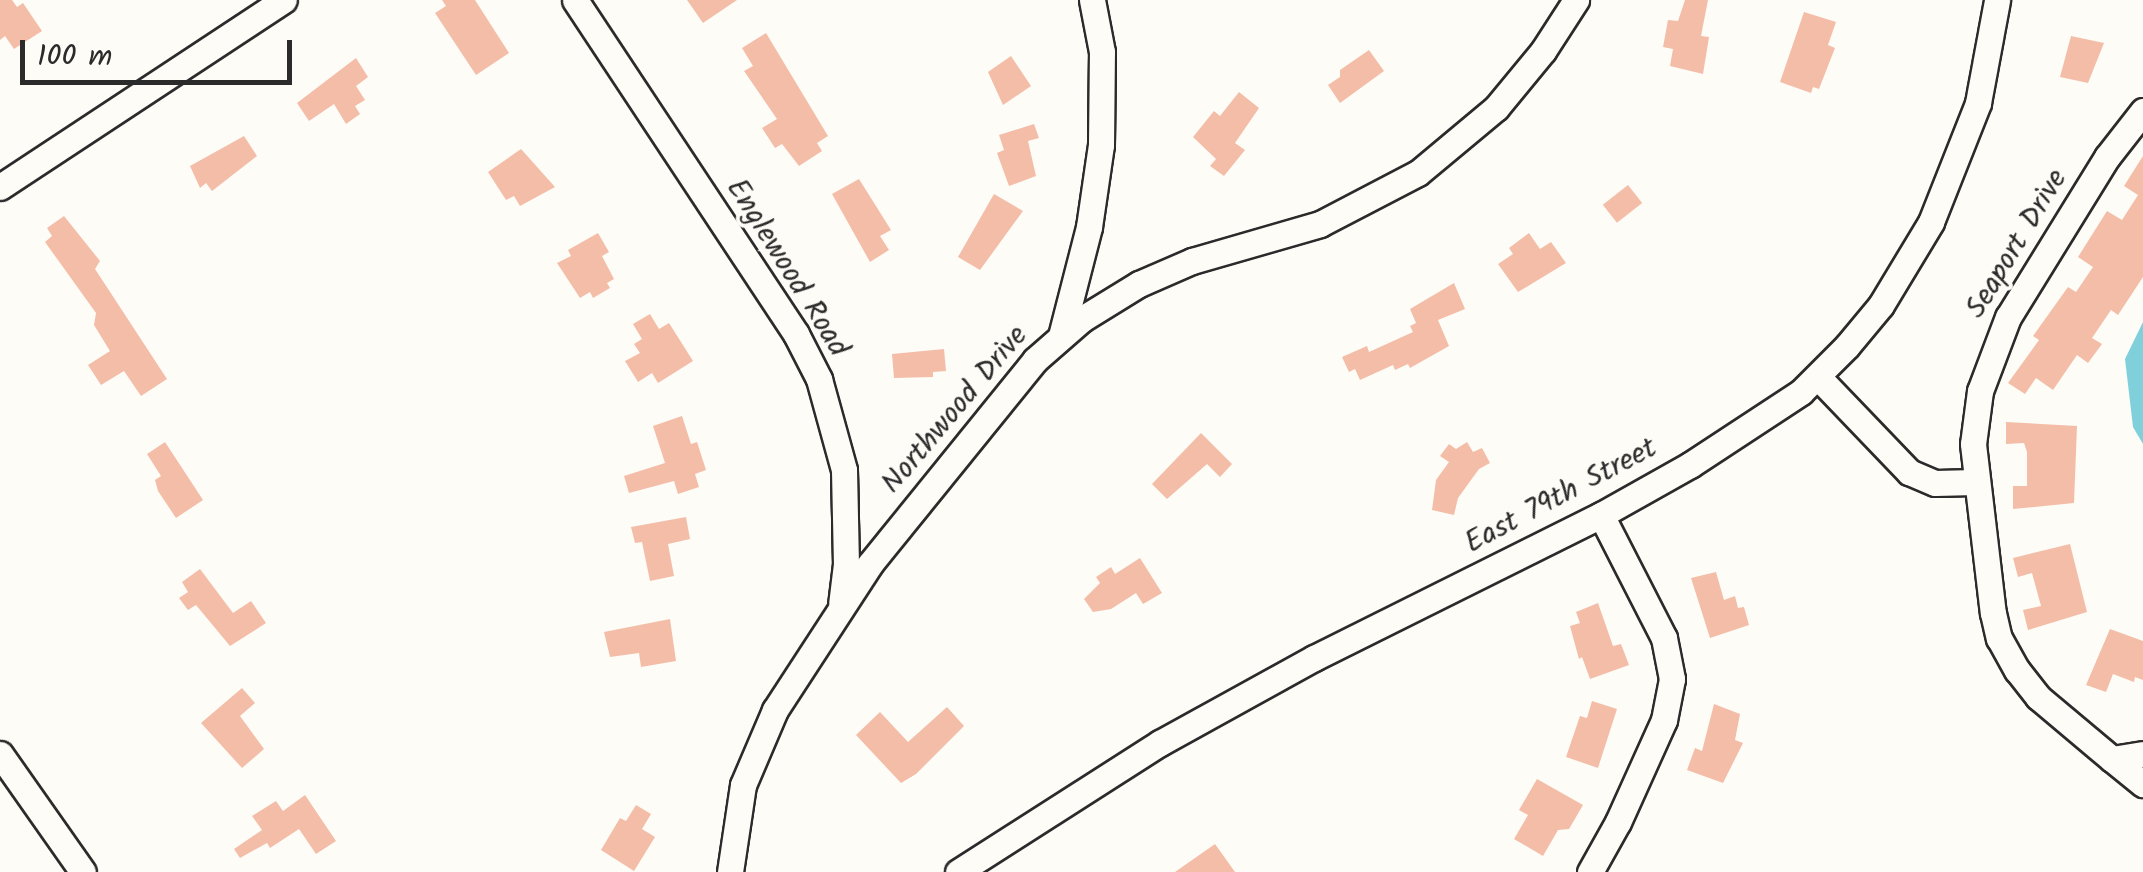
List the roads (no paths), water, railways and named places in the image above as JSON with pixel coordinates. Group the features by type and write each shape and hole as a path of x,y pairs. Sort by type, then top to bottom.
{"street":[{"path":"0,187 284,0"},
{"name":"Englewood Road","path":"575,0 796,334 819,379 844,470 846,564 841,603"},
{"path":"1061,336 1088,227 1101,145 1104,80 1092,0"},
{"name":"Northwood Drive","path":"730,872 735,820 750,761 775,710 841,603 983,421 1061,336 1117,296 1161,274 1320,224 1405,182 1450,150 1496,108 1543,51 1576,0"},
{"name":"East 79th Street","path":"958,872 1066,800 1233,701 1602,515 1743,431 1818,377 1890,291 1950,184 1978,103 1997,0"},
{"name":"Seaport Drive","path":"2143,112 2107,157 1995,343 1978,398 1975,482 2000,638 2038,697 2143,784"},
{"path":"1818,377 1909,472 1936,482 1975,482"},
{"path":"1590,872 1618,822 1664,720 1672,679 1664,638 1602,515"},
{"path":"0,754 82,872"},
{"path":"2112,760 2143,754"}],"water":[{"path":"2143,322 2143,444 2133,427 2125,359"}]}
